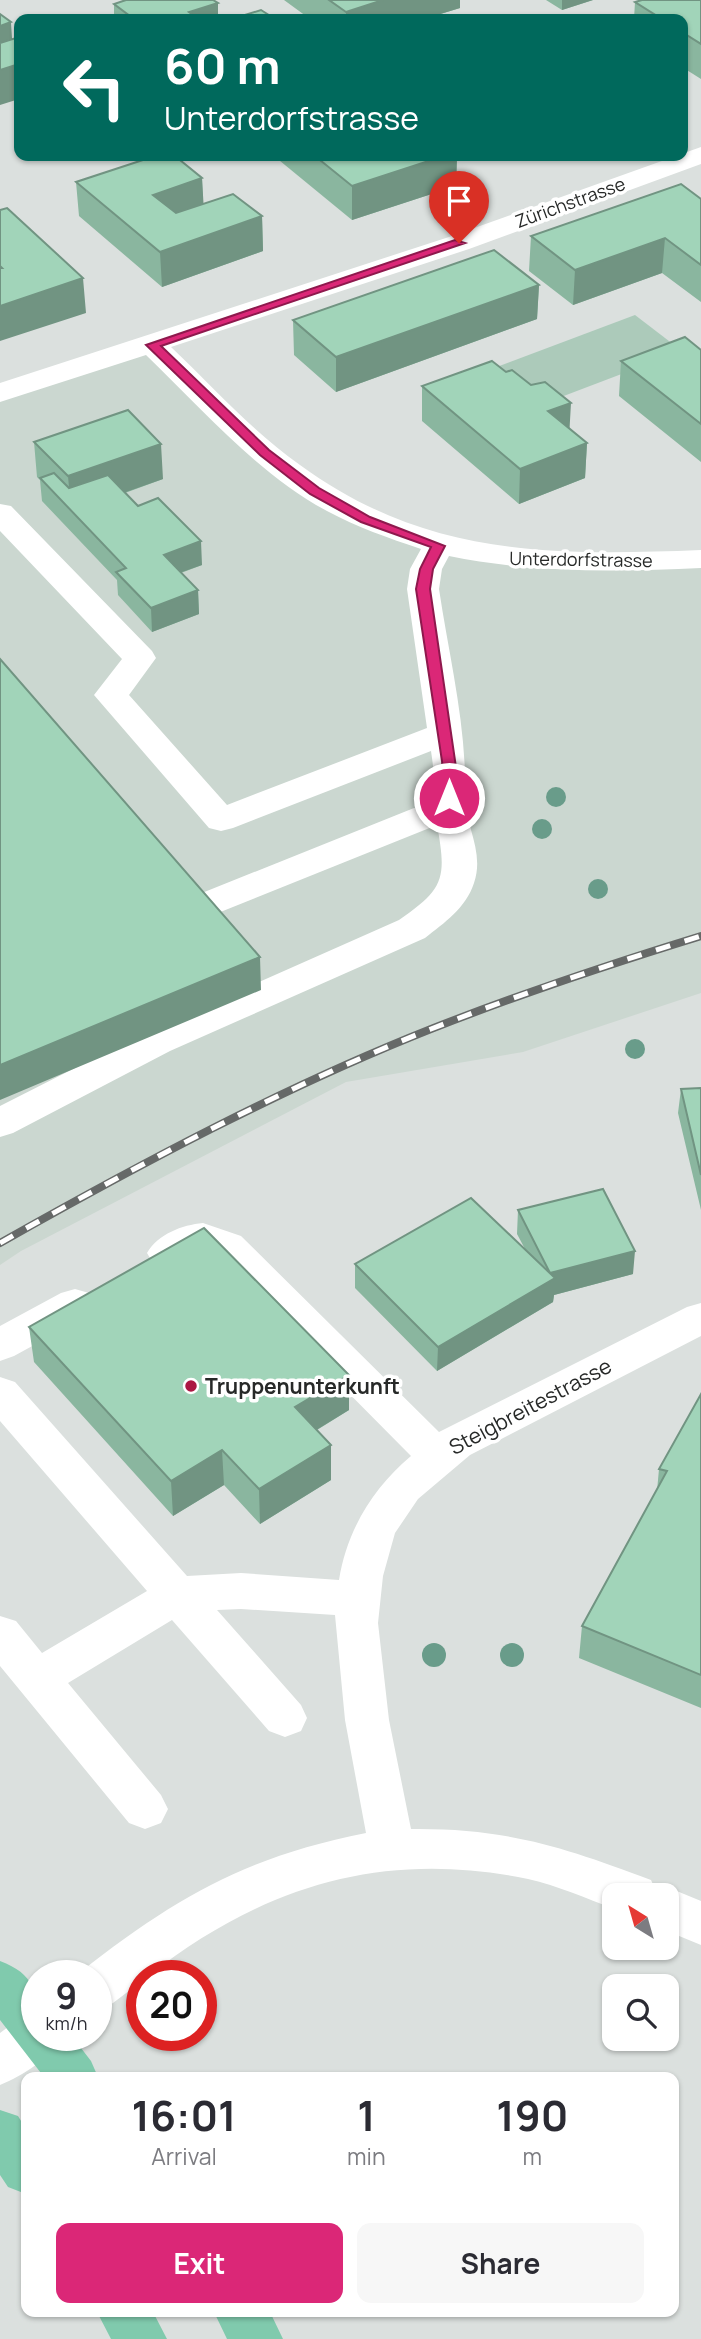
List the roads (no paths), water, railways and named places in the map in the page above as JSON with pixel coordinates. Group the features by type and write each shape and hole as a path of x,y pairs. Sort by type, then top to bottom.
{"main road":[{"path":"0,1983 21,2011"},
{"path":"53,2051 70,2072"},
{"path":"0,2133 21,2163"},
{"path":"126,2317 141,2339"},
{"path":"243,2317 257,2339"}],"street":[{"name":"Zürichstrasse","path":"0,393 459,243 684,161"},
{"name":"Unterdorfstrasse","path":"152,345 264,452 315,491 374,524 438,546 580,573 701,559"},
{"path":"0,513 140,658 111,695 221,820 444,734"},
{"path":"0,1124 112,1064 412,929 437,912 457,887 461,871 449,798 451,781 423,589 426,569 438,546"},
{"path":"195,909 421,819 439,809 449,798"},
{"path":"0,1345 193,1238 205,1236 227,1246 438,1455"},
{"name":"Steigbreitestrasse","path":"392,1850 367,1720 358,1648 357,1599 366,1552 375,1528 403,1487 438,1455 477,1429 701,1318"},
{"path":"0,1393 285,1718"},
{"path":"37,1679 177,1595 241,1591 357,1599"},
{"path":"0,1634 145,1809"},
{"path":"112,1976 212,1905 251,1886 319,1862 392,1850 464,1850 557,1866 602,1883"},
{"path":"679,1914 701,1924"},
{"path":"0,2062 21,2046"}],"railway":[{"path":"0,1243 212,1128 320,1076 431,1029 701,936"}],"place":[{"name":"Truppenunterkunft","path":"191,1386"}]}
